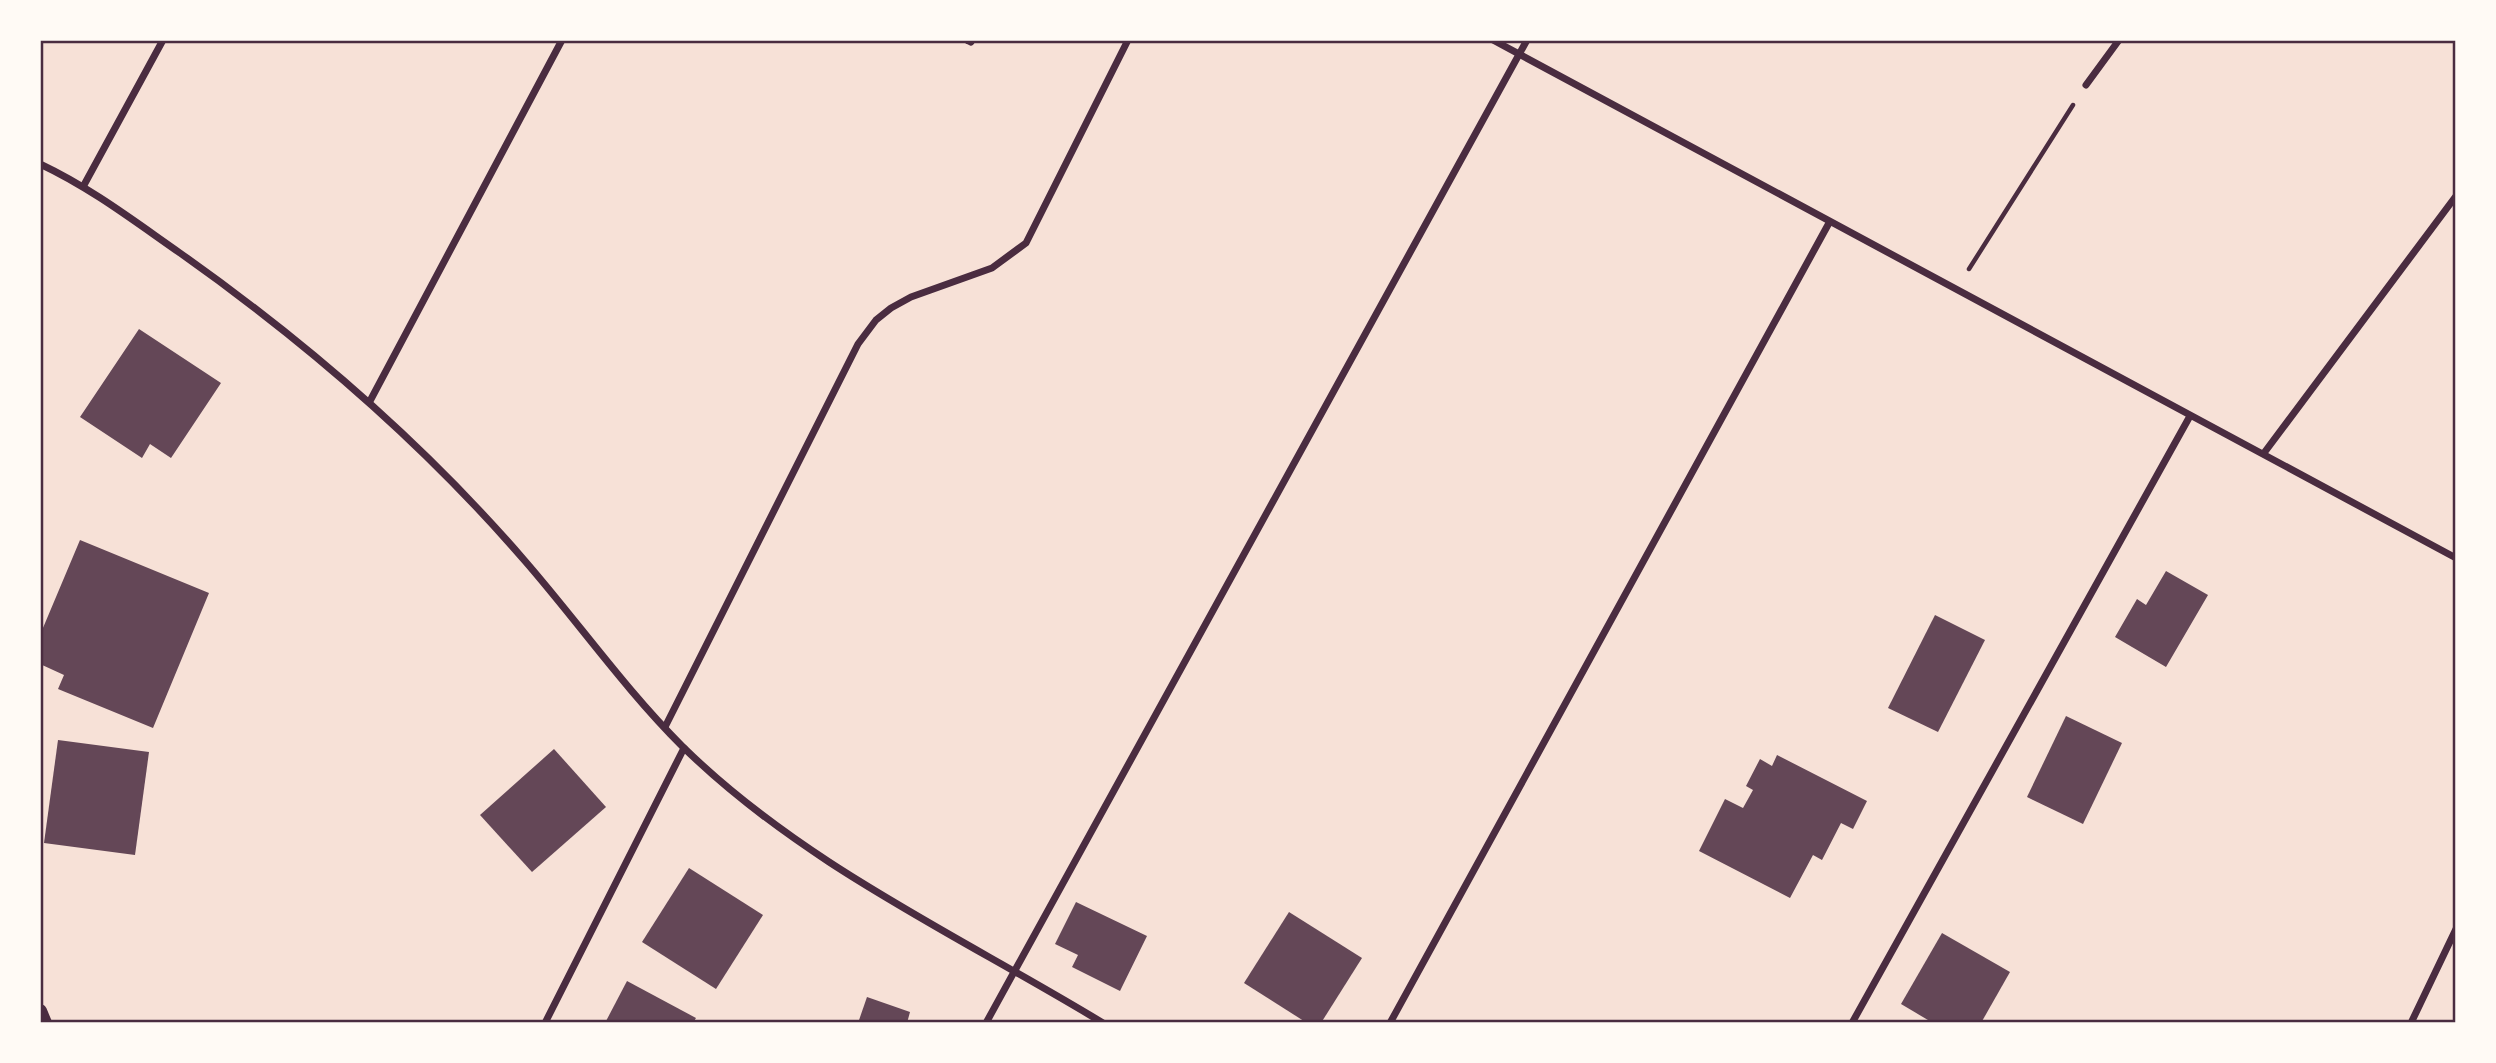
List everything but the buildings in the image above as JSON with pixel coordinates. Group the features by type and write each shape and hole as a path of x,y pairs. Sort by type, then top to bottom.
{"main road":[{"path":"40,1012 45,1023"}],"street":[{"path":"84,185 163,40"},
{"path":"370,401 562,40"},
{"path":"665,727 858,344 876,320 891,308 911,297 992,268 1026,243 1128,40"},
{"path":"1493,40 2456,558"},
{"path":"986,1023 1527,40"},
{"path":"2086,85 2119,40"},
{"path":"40,164 84,185 237,293 370,401 524,560 684,748 789,836 874,891 1015,969 1103,1023"},
{"path":"2264,453 2456,197"},
{"path":"1390,1023 1829,223"},
{"path":"1852,1023 2190,416"},
{"path":"545,1023 684,748"},
{"path":"2411,1023 2456,929"}],"path":[{"path":"1956,291 2086,85"}]}
